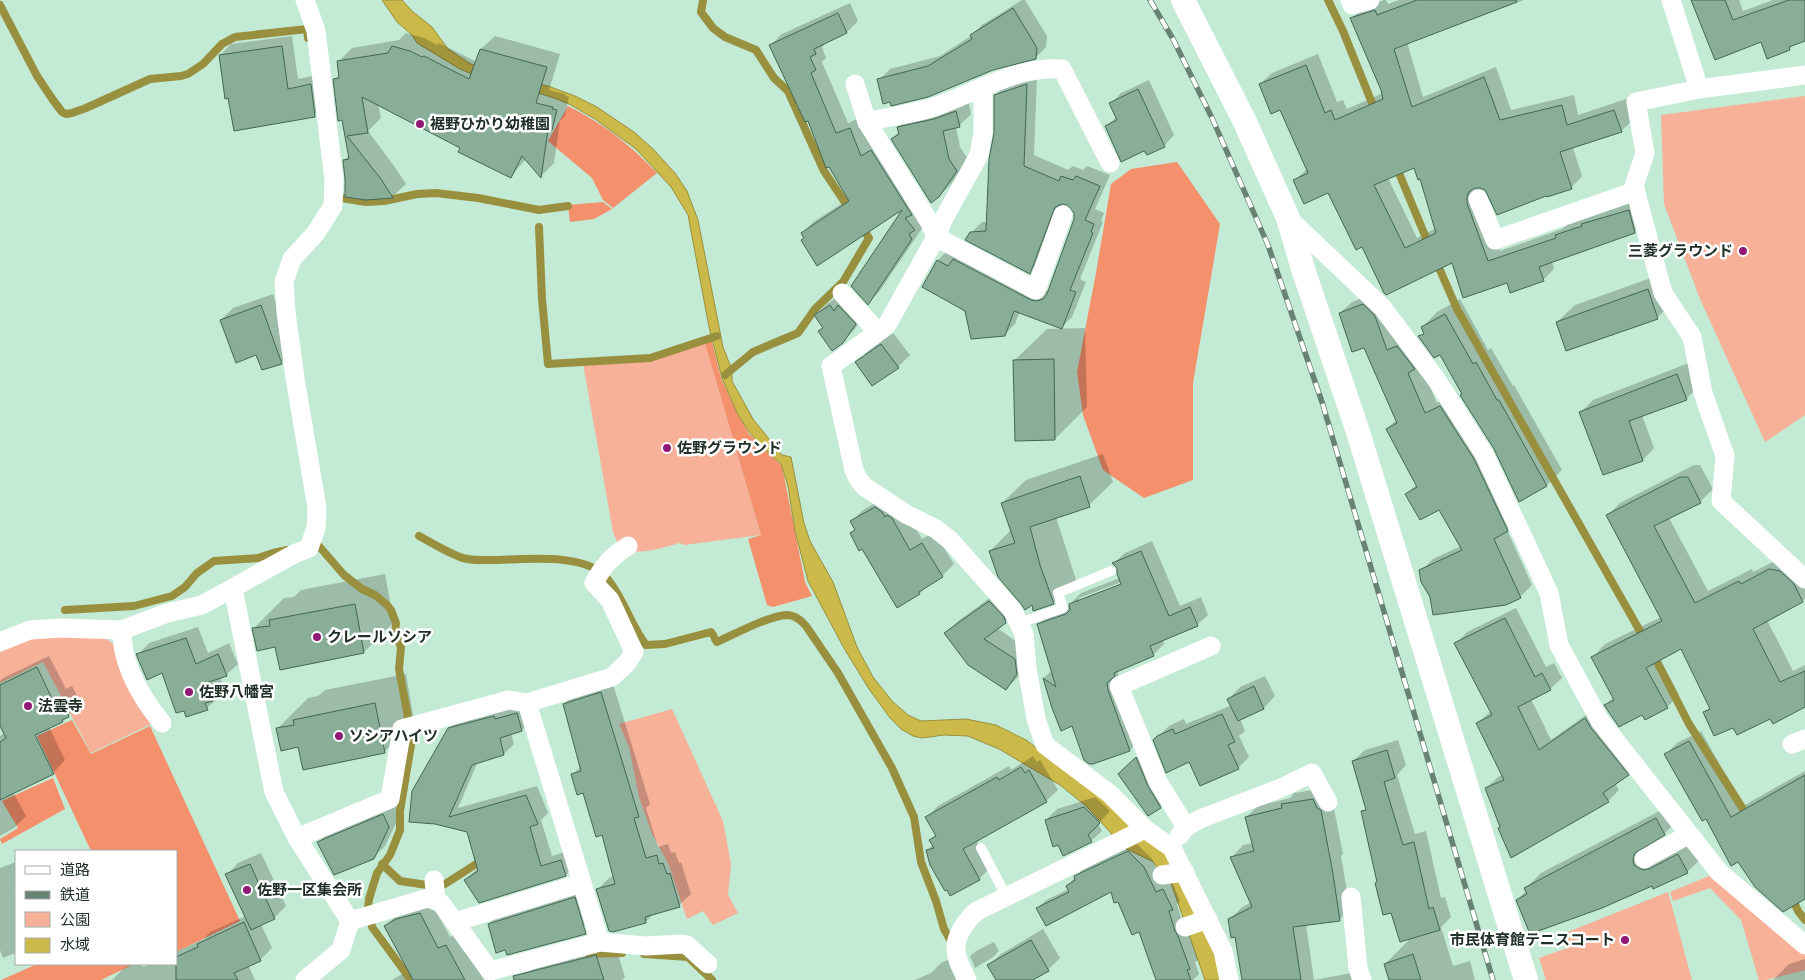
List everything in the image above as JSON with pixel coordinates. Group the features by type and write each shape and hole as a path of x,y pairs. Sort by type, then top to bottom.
{"street":[{"path":"0,642 30,630 60,628 122,630 167,613 202,605 294,554 309,548 316,528 317,508 295,378 284,282 292,259 315,234 333,206 334,180 316,31 305,0"},
{"path":"1183,0 1245,122 1288,218 1304,272 1358,432 1526,980"},
{"path":"1350,0 1352,5 1370,0"},
{"path":"1671,0 1699,89"},
{"path":"867,122 930,108 991,83 1046,68 1062,69 1110,163"},
{"path":"1805,75 1699,89 1636,102 1645,153 1634,186 1663,293 1692,337 1703,393 1726,456 1721,501 1805,578"},
{"path":"856,84 867,122 930,224 936,237 1036,290 1063,215"},
{"path":"983,87 983,133 979,155 943,220 936,237 887,325 831,366 854,470 865,488 906,514 936,529 951,540 1013,611 1024,634 1027,668 1036,719 1046,745 1110,794 1145,829 1172,848 1223,951 1229,980"},
{"path":"1478,199 1495,240 1636,191"},
{"path":"1288,218 1382,307 1436,379 1484,454 1549,593 1560,645 1600,721 1719,872 1805,946"},
{"path":"842,293 878,332"},
{"path":"297,838 390,799 402,729 509,700 527,703 612,677 627,663 634,652 610,600 594,583 614,554 628,546"},
{"path":"233,589 274,792 297,838 350,921 341,950 308,979"},
{"path":"122,630 122,645 130,670 147,704 162,722"},
{"path":"1186,827 1158,782 1119,686 1211,646"},
{"path":"527,703 600,942"},
{"path":"1172,848 1186,827 1200,819 1281,788 1312,773 1328,802"},
{"path":"967,980 957,956 956,948 968,918 977,910 1145,829"},
{"path":"1644,860 1688,835"},
{"path":"1162,874 1185,872"},
{"path":"434,880 436,901"},
{"path":"455,922 582,883"},
{"path":"1351,897 1358,968 1362,980"},
{"path":"350,921 428,898 436,901 441,903 492,975 600,942 646,946 687,945 708,964"},
{"path":"1185,927 1208,919"}],"lane":[{"path":"1019,623 1063,608 1058,593 1111,572"},
{"path":"981,848 1006,896"}],"green space":[{"name":"三菱グラウンド","path":"1805,96 1805,415 1765,442 1700,299 1664,204 1661,115"},
{"name":"佐野グラウンド","path":"704,340 761,535 684,545 680,543 648,551 631,551 618,543 613,532 583,364 648,360"},
{"path":"44,635 91,636 108,640 113,644 138,707 151,724 91,753 43,662 0,683 0,652 25,640"},
{"path":"672,709 723,821 731,864 728,895 738,913 713,925 703,911 687,919 668,863 652,834 639,797 629,747 619,724"},
{"path":"1714,874 1805,949 1805,970 1759,980 1741,920 1710,888 1673,901 1670,892"},
{"name":"市民体育館テニスコート","path":"1668,892 1692,980 1546,980 1539,958 1570,947 1565,933"}],"shaded area":[{"path":"568,106 616,135 657,173 613,208 603,200 592,178 548,141"},
{"path":"1177,162 1220,224 1193,383 1193,480 1144,498 1103,470 1083,415 1077,372 1111,184 1131,169"},
{"path":"603,202 612,209 594,219 570,222 568,205"},
{"path":"711,338 721,378 737,413 749,434 782,466 805,582 812,596 773,607 767,605 748,539 761,535 704,340"},
{"path":"72,720 91,754 150,726 240,921 178,951 178,850 91,850 37,736"},
{"path":"53,778 65,809 2,844 0,839 18,828 2,801"},
{"path":"35,965 132,965 101,980 1,980"}],"water":[{"path":"382,0 402,0 432,27 448,49 471,64 512,80 548,86 597,107 634,132 675,173 687,191 698,220 723,347 732,370 732,381 753,419 782,455 791,457 804,523 810,541 833,582 857,647 873,677 892,701 908,715 921,721 966,719 996,725 1026,740 1090,787 1167,856 1213,950 1222,980 1205,980 1171,883 1152,861 1120,846 1086,806 1060,785 999,749 968,736 944,735 922,738 913,736 901,729 890,718 869,689 845,650 808,581 795,531 788,486 781,464 749,432 737,413 722,378 709,327 688,215 671,187 636,149 595,119 569,104 542,94 522,92 488,81 460,69 417,43 412,35 397,22"}],"building":[{"path":"1417,0 1516,0 1517,2 1394,49 1412,107 1484,77 1500,120 1562,105 1567,125 1614,110 1622,132 1560,152 1572,189 1546,196 1497,215 1485,190 1474,188 1469,192 1467,203 1488,261 1556,238 1555,235 1582,226 1581,224 1629,210 1635,233 1539,267 1544,281 1510,293 1507,283 1463,298 1452,263 1386,295 1362,247 1356,250 1328,193 1304,204 1293,180 1308,173 1280,110 1271,114 1259,84 1306,65 1325,113 1331,110 1335,120 1383,99 1381,90 1350,18 1375,10 1377,15","holes":["1414,168 1418,180 1420,179 1436,233 1405,248 1374,185"]},
{"path":"1691,0 1725,0 1733,20 1789,0 1805,0 1805,41 1789,47 1790,50 1767,59 1761,42 1715,60"},
{"path":"1013,8 1037,48 1036,59 993,70 928,97 891,106 890,102 883,104 877,79 928,66 972,39 970,35"},
{"path":"838,13 847,33 814,49 816,54 810,57 816,70 811,73 836,133 850,128 861,156 871,150 912,215 905,218 915,230 909,234 912,239 868,305 851,286 902,210 817,266 801,240 804,238 801,233 849,201 829,167 826,168 808,121 805,122 769,45"},
{"path":"282,46 288,89 311,84 315,117 234,131 228,98 225,99 219,55"},
{"path":"392,46 410,51 422,57 424,56 469,79 480,49 547,67 536,103 553,107 552,109 557,110 552,130 548,130 541,178 522,156 511,178 458,152 460,148 362,97 368,133 347,136 381,179 393,198 366,200 345,197 343,160 349,159 342,120 338,121 333,79 339,78 337,61 388,53"},
{"path":"1027,84 1024,166 1059,181 1061,176 1073,180 1076,176 1100,186 1085,220 1094,224 1091,232 1093,233 1070,290 1076,292 1062,329 1014,311 1005,336 971,339 965,311 922,287 937,260 948,266 953,259 1031,300 1037,301 1043,299 1047,294 1074,219 1074,213 1067,205 1062,204 1055,207 1030,274 965,240 970,232 986,231 989,159 994,133 994,95"},
{"path":"1138,89 1165,147 1147,155 1144,151 1121,162 1105,126 1117,120 1109,103"},
{"path":"956,111 960,127 943,131 949,159 957,171 939,197 931,203 891,139 899,134 897,127 934,119"},
{"path":"1648,289 1658,319 1566,351 1556,322"},
{"path":"1363,304 1375,316 1387,350 1397,346 1415,369 1408,373 1425,413 1440,406 1474,459 1508,531 1494,539 1521,598 1506,605 1433,615 1430,597 1421,582 1419,570 1462,550 1439,510 1420,520 1405,494 1417,487 1386,429 1397,423 1364,348 1352,352 1339,313"},
{"path":"261,305 282,364 262,370 256,355 236,363 220,320"},
{"path":"830,305 834,311 838,305 856,324 843,343 832,351 818,331 823,328 814,315"},
{"path":"1445,314 1473,364 1476,362 1497,400 1499,400 1547,486 1519,502 1494,449 1460,395 1462,394 1440,355 1434,358 1418,336 1424,334 1421,327"},
{"path":"881,344 899,368 872,386 855,362"},
{"path":"1054,359 1055,440 1015,441 1013,360"},
{"path":"1677,374 1687,400 1629,421 1643,461 1603,475 1579,412"},
{"path":"1080,476 1090,507 1030,527 1040,565 1054,604 1033,611 1032,605 1025,610 998,577 989,551 1015,543 1001,503"},
{"path":"1680,477 1688,477 1701,503 1654,526 1695,603 1739,581 1741,584 1769,569 1780,571 1794,584 1803,602 1753,629 1780,682 1805,671 1805,707 1773,724 1770,719 1737,735 1733,728 1714,736 1703,712 1710,709 1681,649 1646,668 1668,708 1645,720 1642,715 1619,727 1604,705 1614,700 1591,657 1662,621 1606,515"},
{"path":"875,507 885,517 887,515 892,518 910,550 922,543 943,577 897,608 862,549 859,551 850,533 855,530 850,521"},
{"path":"1141,551 1169,616 1190,607 1198,626 1150,646 1154,656 1114,673 1115,676 1107,683 1108,690 1130,751 1089,764 1084,760 1072,726 1061,731 1052,708 1043,678 1056,687 1037,624 1066,614 1070,610 1069,604 1121,584 1117,568 1112,563"},
{"path":"989,601 1004,617 1006,623 984,639 1015,659 1017,674 1006,690 968,665 944,633"},
{"name":"クレールソシア","path":"355,604 364,653 280,670 275,647 257,651 252,628 270,626 269,620"},
{"path":"1505,618 1535,677 1542,673 1551,690 1518,707 1539,750 1585,718 1629,775 1603,793 1609,802 1511,858 1498,828 1500,827 1485,788 1504,780 1476,723 1492,715 1454,643"},
{"path":"186,638 196,664 218,654 227,676 206,683 213,701 205,703 208,710 186,717 184,711 176,713 162,673 147,680 136,654"},
{"path":"37,667 53,701 60,697 69,717 62,720 63,722 35,735 54,774 0,800 0,742 6,738 0,726 0,685"},
{"path":"1254,686 1264,709 1238,721 1227,699"},
{"path":"601,692 639,817 634,818 646,858 657,855 659,864 663,863 667,874 670,873 680,907 645,917 646,923 613,932 609,931 596,889 615,884 602,835 596,837 583,793 577,795 571,774 581,771 563,704"},
{"name":"ソシアハイツ","path":"375,703 385,753 303,770 298,747 281,751 276,728 294,725 293,720"},
{"path":"517,713 522,731 500,738 504,755 472,765 449,817 526,795 538,824 530,827 541,866 561,860 566,876 479,903 464,880 478,871 467,832 435,824 409,822 412,791 448,728 494,716 495,719"},
{"path":"1222,714 1235,742 1228,745 1239,769 1200,786 1189,762 1166,773 1153,740 1157,736 1173,729 1175,734"},
{"path":"1689,741 1731,817 1805,775 1805,899 1783,912 1755,887 1738,862 1731,866 1706,819 1702,821 1664,754"},
{"path":"1387,750 1395,778 1384,782 1403,845 1414,842 1429,909 1433,907 1440,930 1400,942 1391,913 1383,915 1361,811 1366,810 1352,761"},
{"path":"1136,757 1148,786 1161,808 1148,816 1118,774"},
{"path":"1021,767 1025,773 1029,770 1047,802 963,849 980,880 950,896 930,865 926,850 934,848 929,840 936,836 925,817 997,777 999,780"},
{"path":"1313,799 1317,808 1321,810 1340,921 1293,927 1301,980 1242,980 1235,937 1231,938 1228,919 1252,907 1230,857 1254,851 1245,817 1282,808 1281,804"},
{"path":"1084,807 1100,823 1088,835 1092,842 1063,856 1058,845 1053,847 1045,820"},
{"path":"383,814 389,827 374,859 334,875 317,842"},
{"path":"1656,818 1665,835 1635,853 1634,865 1643,870 1649,869 1678,854 1688,873 1653,889 1652,886 1602,908 1530,934 1516,900 1527,894 1524,888"},
{"path":"1128,851 1144,867 1156,892 1163,889 1173,910 1169,911 1190,969 1187,970 1191,980 1156,980 1139,932 1132,935 1118,902 1114,903 1111,892 1046,926 1036,908 1069,892 1066,886 1075,880 1074,876"},
{"name":"佐野一区集会所","path":"250,864 275,919 251,930 225,874"},
{"path":"575,897 586,934 507,955 505,950 496,953 488,924"},
{"path":"420,913 438,948 446,945 465,980 413,980 384,926 396,919"},
{"path":"244,922 261,961 234,973 238,980 176,980 178,956 198,947 197,944"},
{"path":"1031,940 1049,971 1033,980 996,980 987,965"},
{"path":"1413,954 1421,980 1389,980 1384,964"},
{"path":"596,955 604,980 514,980 513,976"}],"waterway":[{"path":"703,0 701,12 713,28 725,37 756,50 774,78 788,91 824,171 850,210"},
{"path":"1328,0 1343,31 1376,113"},
{"path":"0,5 37,76 62,112 66,114 86,108 150,79 188,74 203,64 222,44 235,37 307,29 308,38"},
{"path":"1396,166 1429,245"},
{"path":"335,197 366,202 436,193 478,198 539,210 568,206"},
{"path":"725,375 753,352 798,333 815,309 843,282 869,238 861,226"},
{"path":"539,227 542,299 548,364 650,358 717,336"},
{"path":"1436,261 1457,309 1645,640"},
{"path":"419,536 450,553 467,559 567,560 594,568 605,576 611,584 646,645 665,644 711,632 713,635"},
{"path":"311,546 318,545 344,575 387,605 396,623 395,633 401,647 399,669 412,739 400,811 400,830 390,855 377,873 368,908 372,927 411,980"},
{"path":"65,610 134,606 172,596 185,587 197,573 214,561 258,558 287,550"},
{"path":"715,639 717,642 779,616 793,616 806,626 838,673 892,768 914,817 921,862 936,901 944,929 952,943"},
{"path":"1653,654 1689,724 1748,817"},
{"path":"382,864 400,881 427,885 445,884 484,859"},
{"path":"1792,897 1798,911 1805,920"},
{"path":"589,954 622,953"},
{"path":"644,954 688,957 712,980"}],"railway":[{"path":"1150,0 1173,39 1212,118 1268,245 1322,402 1493,980"}],"place":[{"name":"裾野ひかり幼稚園","path":"420,124"},
{"name":"三菱グラウンド","path":"1743,251"},
{"name":"佐野グラウンド","path":"667,448"},
{"name":"クレールソシア","path":"317,637"},
{"name":"佐野八幡宮","path":"189,692"},
{"name":"法雲寺","path":"28,706"},
{"name":"ソシアハイツ","path":"339,736"},
{"name":"佐野一区集会所","path":"247,890"},
{"name":"市民体育館テニスコート","path":"1625,940"}]}
